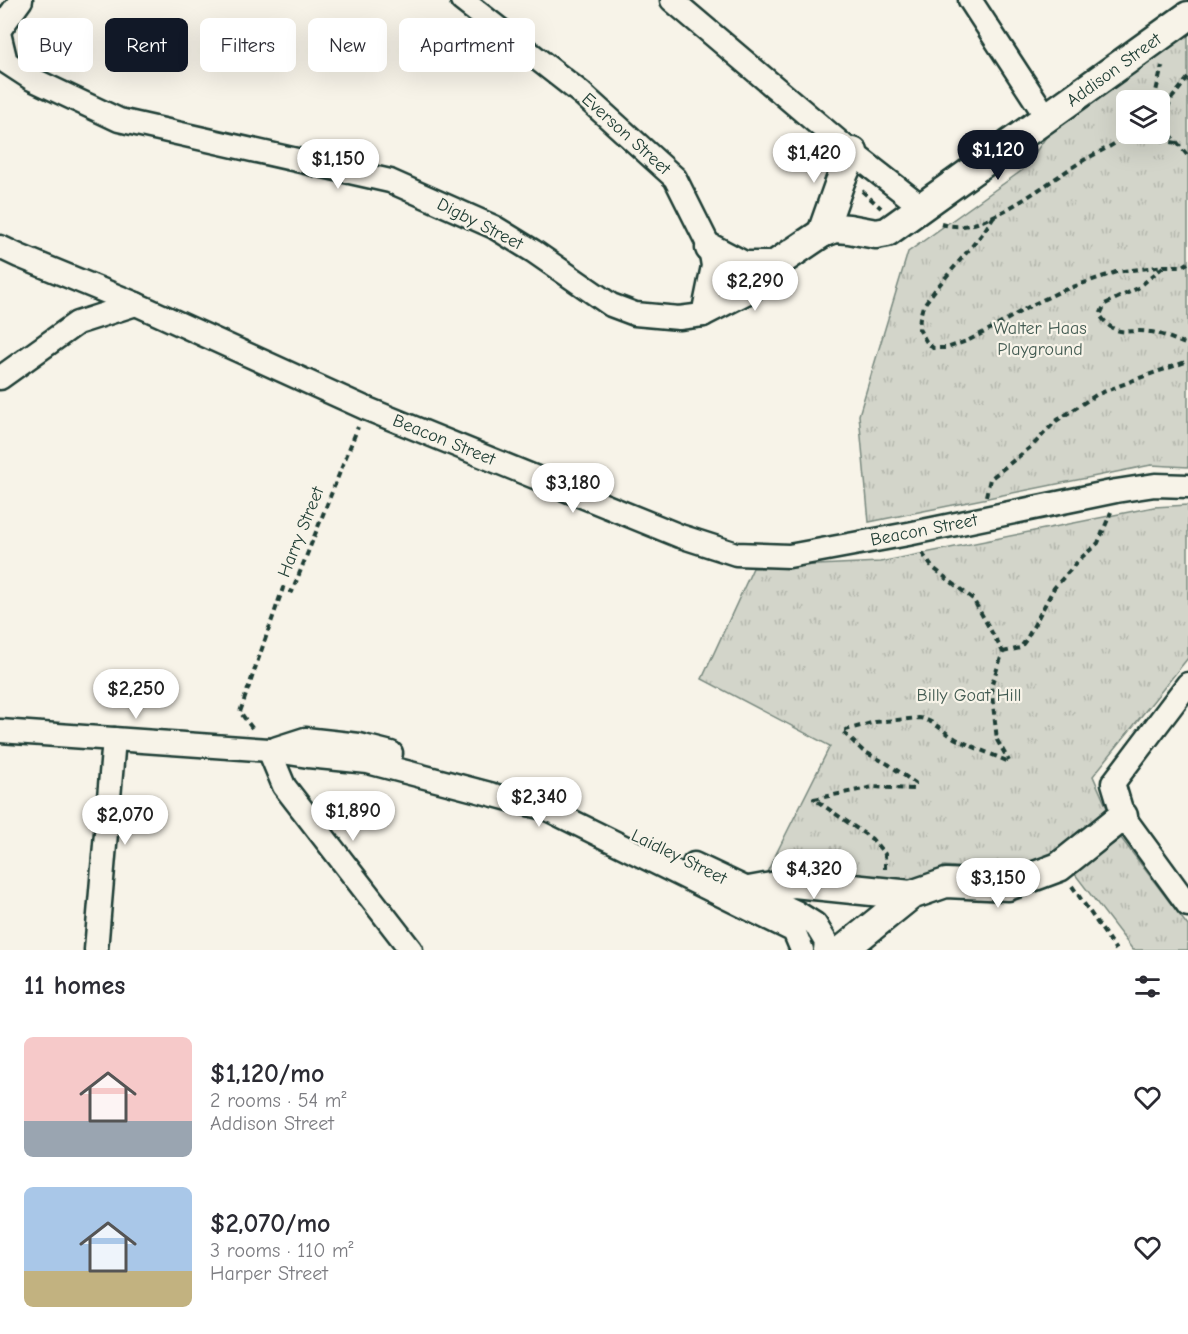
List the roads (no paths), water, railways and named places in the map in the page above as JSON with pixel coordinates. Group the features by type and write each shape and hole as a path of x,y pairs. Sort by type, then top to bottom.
{"street":[{"path":"0,28 21,0"},
{"name":"Everson Street","path":"462,0 581,93 675,178 710,248 713,267 703,315"},
{"path":"672,0 930,215"},
{"path":"970,0 1047,118"},
{"name":"Addison Street","path":"930,215 1047,118 1188,16"},
{"name":"Digby Street","path":"0,37 3,63 119,120 390,181 494,228 533,251 611,305 634,314 679,318 703,315 752,290 773,266 822,233 835,228 876,234 930,215"},
{"path":"822,233 836,191 853,152"},
{"name":"Beacon Street","path":"0,247 136,304 366,408 680,536 736,554 789,556 1116,491 1155,485 1188,486"},
{"path":"710,248 744,266 773,266"},
{"path":"0,378 77,323 136,304"},
{"path":"1188,684 1113,783 1123,816 1188,905"},
{"name":"Laidley Street","path":"0,731 269,750 368,762 547,809 794,931 802,950"},
{"path":"96,950 114,739"},
{"name":"Laidley Street","path":"269,750 305,740 359,745 542,792 796,912 815,924 826,942 825,950"},
{"path":"269,750 284,786 411,950"},
{"path":"843,950 911,895 946,884 1008,886 1049,871 1059,867 1123,816"},
{"path":"749,891 794,884 911,895"}],"park label":[{"name":"Walter Haas Playground","path":"1040,338"},
{"name":"Billy Goat Hill","path":"969,695"}]}
